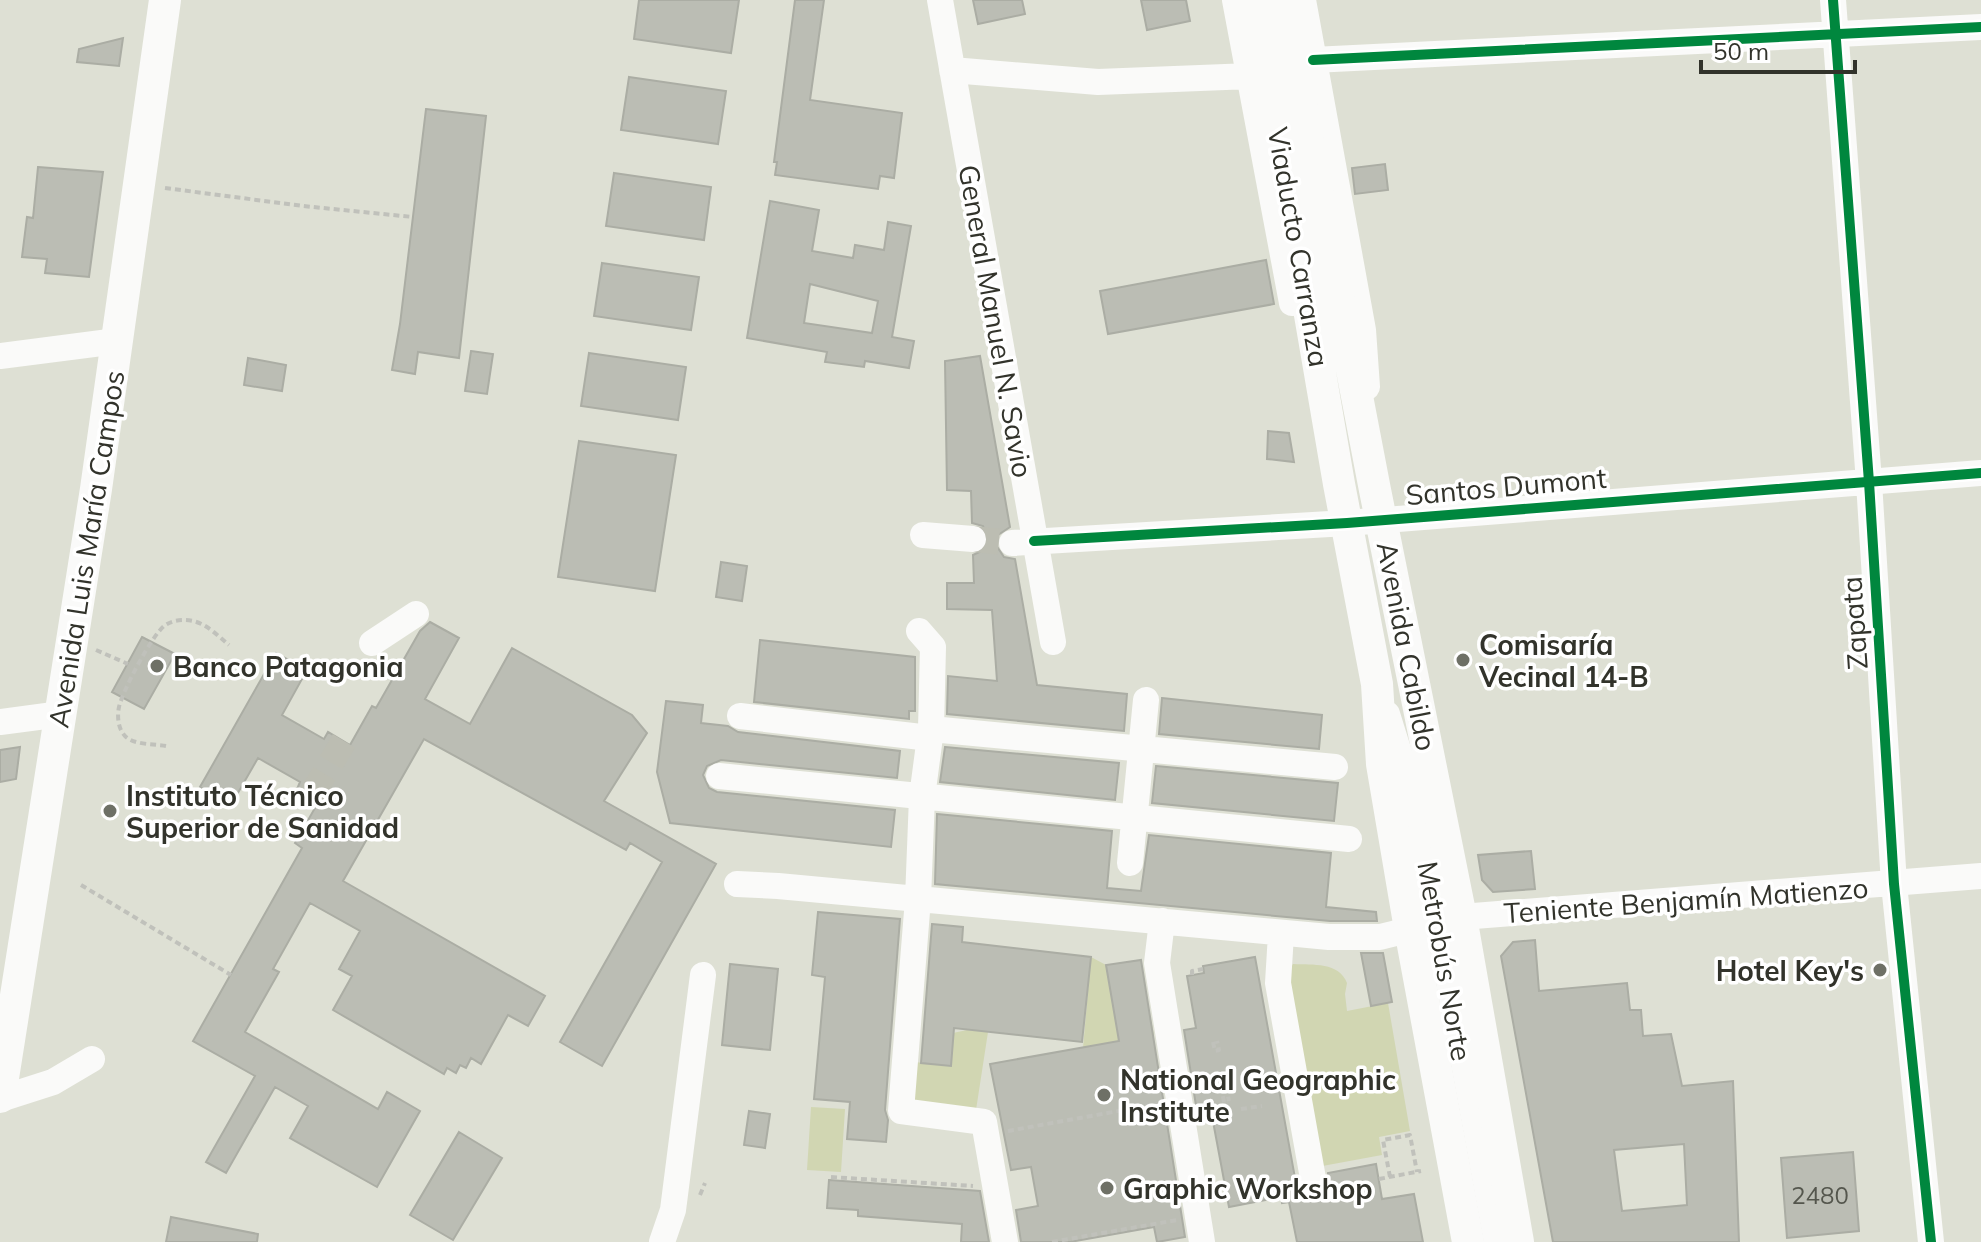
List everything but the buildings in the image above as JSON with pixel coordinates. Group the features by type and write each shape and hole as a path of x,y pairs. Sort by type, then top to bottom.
{"main road":[{"name":"Avenida Luis María Campos","path":"0,1098 61,714 165,0"},
{"name":"Viaducto Carranza","path":"1256,0 1342,500"},
{"name":"Viaducto Carranza","path":"1281,0 1378,505"},
{"name":"Avenida Cabildo","path":"1342,500 1377,684 1382,764 1437,923 1518,1242"},
{"name":"Avenida Cabildo","path":"1378,505 1437,923 1468,1242"}],"street":[{"name":"General Manuel N. Savio","path":"940,0 1023,542 1053,642"},
{"name":"Avenida Cabildo","path":"1235,0 1292,304 1342,500"},
{"name":"Avenida Cabildo","path":"1303,0 1363,330 1378,505"},
{"name":"Zapata","path":"1833,0 1869,482 1894,884 1931,1242"},
{"path":"1313,60 1981,27"},
{"path":"952,70 1098,82 1251,76"},
{"path":"0,356 117,341"},
{"name":"Santos Dumont","path":"1023,542 1342,500 1378,505 1869,482 1981,473"},
{"path":"923,535 973,539"},
{"path":"372,643 416,614"},
{"path":"919,631 933,647 930,734 922,797 918,899 901,1111 984,1122 1005,1242"},
{"path":"1130,863 1146,700"},
{"path":"0,722 61,714"},
{"path":"740,716 1335,767"},
{"path":"719,776 1349,839"},
{"name":"Teniente Benjamín Matienzo","path":"737,884 1281,934 1380,937 1437,923 1981,876"},
{"path":"1162,921 1157,963 1201,1242"},
{"name":"Metrobús Norte","path":"1437,923 1497,1242"},
{"path":"1281,934 1278,983 1314,1184"},
{"path":"662,1242 673,1210 703,975"},
{"path":"0,1098 53,1082 92,1059"}],"path":[{"path":"139,187 176,188 413,217"},
{"path":"166,746 131,740 124,736 119,725 122,697 152,642 165,626 185,620 202,623 229,645"},
{"path":"72,639 128,664"},
{"path":"81,885 231,975"},
{"path":"1192,975 1192,971 1203,969"},
{"path":"986,1135 1180,1100"},
{"path":"1241,1109 1262,1106"},
{"path":"1379,1179 1419,1172 1410,1135 1383,1140 1390,1177"},
{"path":"831,1177 995,1187"},
{"path":"1052,1242 1184,1218"}],"green space":[{"path":"1091,957 1106,965 1115,1019 1150,1014 1154,1035 1083,1048"},
{"path":"1293,964 1324,966 1338,971 1347,983 1347,1011 1388,1003 1410,1131 1379,1137 1382,1155 1317,1167 1288,969"},
{"path":"967,1030 988,1032 976,1110 911,1104 915,1062 950,1066 953,1033"},
{"path":"811,1107 845,1109 841,1172 807,1170"}],"tunnel":[{"path":"973,539 1012,543"},
{"path":"311,796 344,741"}],"cycle path":[{"path":"1833,0 1869,482 1894,884 1931,1242"},
{"path":"1313,60 1981,27"},
{"path":"1034,541 1347,523 1981,473"}],"place":[{"name":"Comisaría Vecinal 14-B","path":"1463,660"},
{"name":"Banco Patagonia","path":"157,666"},
{"name":"Instituto Técnico Superior de Sanidad","path":"110,811"},
{"name":"Hotel Key's","path":"1880,970"},
{"name":"National Geographic Institute","path":"1104,1095"},
{"name":"Graphic Workshop","path":"1107,1188"}]}
